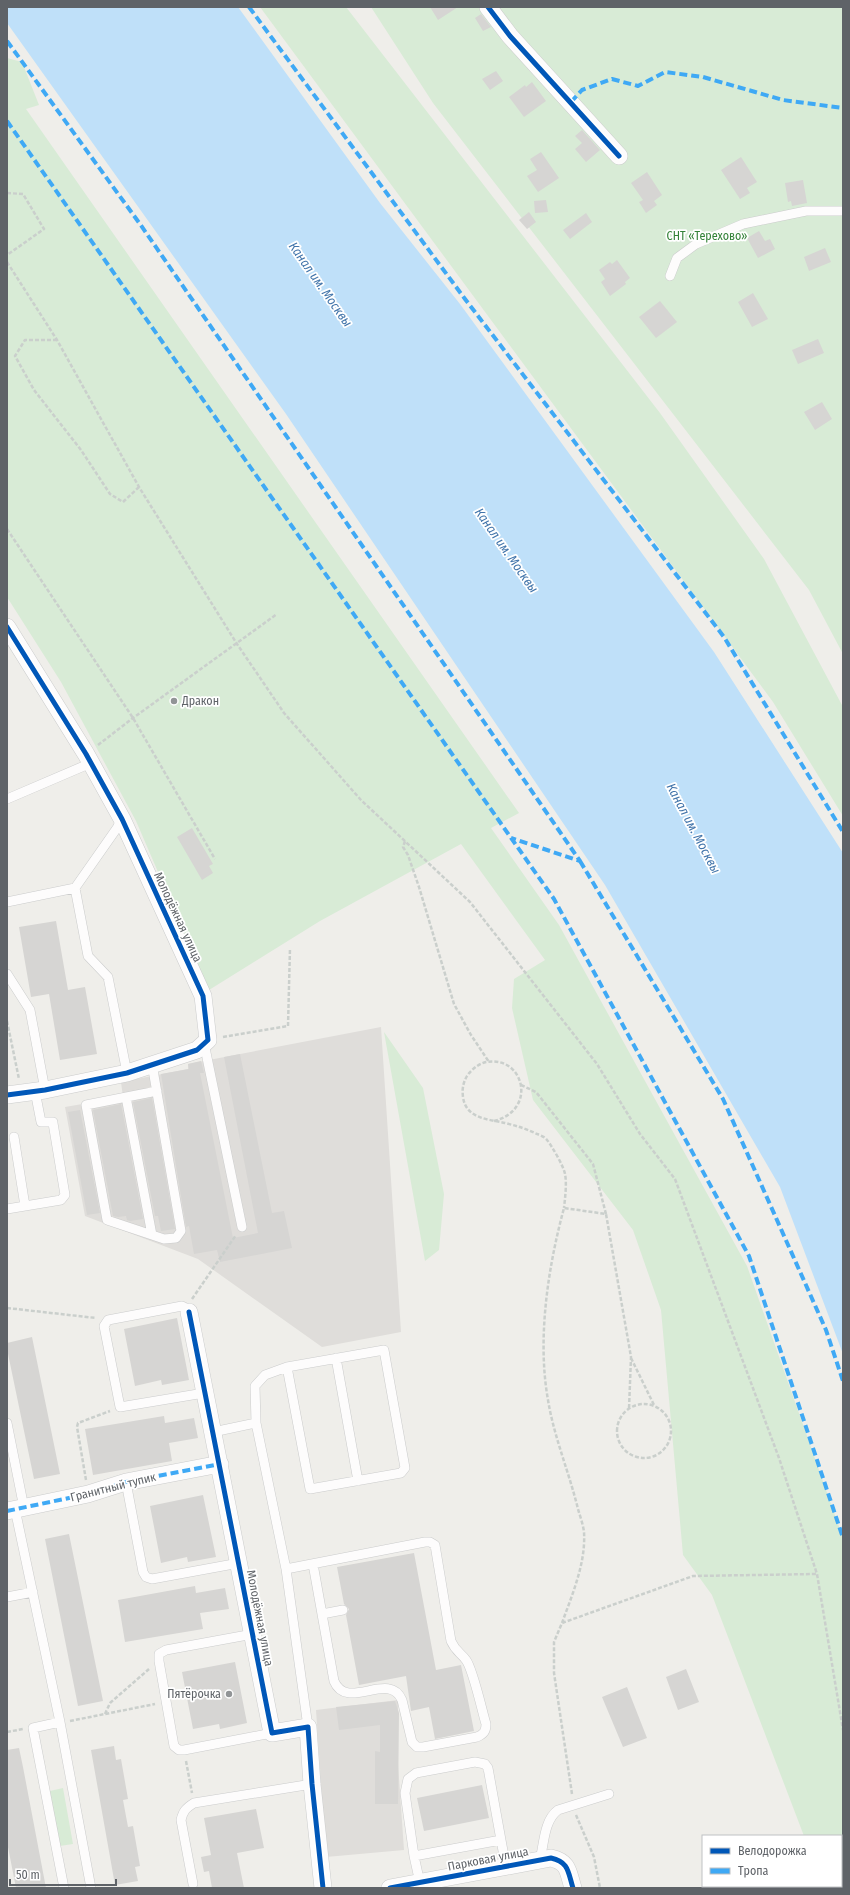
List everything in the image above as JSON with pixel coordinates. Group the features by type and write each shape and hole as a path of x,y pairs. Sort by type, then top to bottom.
{"street":[{"path":"488,7 510,36 619,156"},
{"name":"Молодёжная улица","path":"7,627 91,763 122,819 203,996 206,1042"},
{"path":"27,1092 127,1073 197,1050 206,1042"},
{"name":"Молодёжная улица","path":"188,1310 204,1393 220,1464 272,1733"},
{"name":"Гранитный тупик","path":"15,1509 88,1494 126,1482 220,1464"},
{"path":"272,1733 308,1727 312,1784 323,1888"},
{"name":"Парковая улица","path":"390,1888 551,1858 560,1860 566,1867 572,1888"}],"lane":[{"path":"670,276 677,258 696,244 743,224 806,212 843,211"},
{"path":"7,799 91,763"},
{"path":"7,902 75,888 122,819"},
{"path":"75,888 88,956 108,976 127,1073"},
{"path":"7,974 30,1010 27,1092 41,1122 53,1122 65,1195 61,1200 7,1209"},
{"path":"206,1042 242,1227"},
{"path":"152,1064 157,1091 181,1231 176,1238 164,1239 107,1220 86,1105 157,1091"},
{"path":"126,1097 152,1235"},
{"path":"14,1137 25,1206"},
{"path":"188,1310 182,1306 108,1320 104,1326 120,1408 204,1393"},
{"path":"287,1367 310,1489 401,1473 405,1468 386,1354 384,1350 287,1367 265,1375 255,1386 256,1423 286,1569 308,1727"},
{"path":"336,1358 358,1481"},
{"path":"7,1423 15,1509 60,1722 91,1888"},
{"path":"213,1432 256,1423"},
{"path":"126,1482 143,1572 146,1577 152,1579 239,1563"},
{"path":"286,1569 425,1542 430,1542 434,1545 451,1640 455,1649 466,1660 470,1669 486,1724 486,1729 483,1735 454,1742 417,1747 412,1742 402,1700 394,1689 387,1688 351,1693 343,1692 337,1687 334,1681 313,1564"},
{"path":"7,1597 33,1592"},
{"path":"322,1614 342,1610"},
{"path":"253,1634 166,1650 160,1654 159,1661 174,1746 179,1750 184,1750 272,1733"},
{"path":"60,1722 33,1728 64,1888"},
{"path":"420,1883 414,1856 405,1793 408,1778 416,1773 475,1762 485,1764 488,1768 506,1867"},
{"path":"193,1884 181,1820 182,1814 187,1807 194,1803 312,1784"},
{"path":"540,1860 549,1820 553,1814 558,1810 608,1794"},
{"path":"414,1856 501,1840"}],"path":[{"path":"7,193 23,194 44,229 7,255"},
{"path":"7,262 57,340 139,487 237,644 284,712 361,800 470,902 534,981 597,1064 640,1134 675,1179 779,1458 817,1574 843,1730"},
{"path":"57,340 25,340 15,356 34,390 81,450 110,494 123,502 139,487"},
{"path":"7,529 133,718 215,859"},
{"path":"98,746 133,718 277,614"},
{"path":"405,840 403,847 408,854 419,887 454,1004 471,1035 490,1062"},
{"path":"206,1042 288,1026 290,948"},
{"path":"7,1021 27,1092"},
{"path":"494,1121 504,1118 516,1108 522,1094 521,1084 511,1068 503,1064 490,1062 476,1066 469,1072 464,1080 462,1089 463,1099 468,1108 475,1115 484,1120 525,1128 546,1138 566,1174 564,1208 558,1231 543,1341 548,1400 556,1434 572,1481 584,1532 580,1572 554,1642 554,1673 572,1794"},
{"path":"521,1084 536,1092 593,1164 606,1214 631,1357 629,1409"},
{"path":"564,1208 606,1214"},
{"path":"188,1310 242,1227"},
{"path":"7,1308 83,1315 108,1320"},
{"path":"631,1357 654,1406"},
{"path":"645,1404 654,1406 661,1410 671,1425 669,1442 664,1449 657,1454 649,1458 640,1458 624,1449 619,1441 617,1432 618,1423 622,1415 637,1405 645,1404"},
{"path":"88,1494 77,1427 78,1423 120,1408"},
{"path":"562,1623 693,1576 817,1574"},
{"path":"105,1714 110,1703 159,1661"},
{"path":"60,1722 146,1706"},
{"path":"7,1732 33,1728"},
{"path":"184,1750 194,1803"},
{"path":"573,1805 582,1831 594,1857 599,1888"}],"shaded area":[{"path":"381,1027 401,1332 322,1347 198,1259 85,1216 65,1107 123,1097 121,1082 188,1069 188,1064"},
{"path":"398,1700 398,1764 404,1850 326,1857 316,1710"}],"green space":[{"path":"260,7 346,7 660,413 764,559 843,707 843,816 773,702"},
{"name":"СНТ «Терехово»","path":"371,7 843,7 843,654 809,590 433,103"},
{"path":"7,58 22,62 39,105 26,109 519,813 491,828 559,925 747,1266 843,1538 843,1888 818,1888 842,1887 842,1835 804,1835 712,1595 683,1555 661,1310 633,1230 533,1100 512,1008 514,979 545,960 461,844 320,921 209,990 136,821 61,682 7,597"},
{"path":"384,1032 423,1088 444,1194 439,1250 425,1261"},
{"path":"63,1788 73,1844 60,1846 50,1791"}],"water":[{"name":"Канал им. Москвы","path":"7,7 238,7 380,203 460,304 714,652 843,853 843,1354 780,1187 605,885 286,414 7,23"}],"building":[{"path":"430,7 458,7 438,20"},
{"path":"481,14 491,27 483,31 475,18"},
{"path":"496,71 503,81 490,90 482,79"},
{"path":"532,82 546,101 524,117 509,97 525,85 526,87"},
{"path":"582,130 600,150 586,162 575,149 582,143 575,136"},
{"path":"541,152 559,178 538,192 527,176 537,170 530,159"},
{"path":"741,157 757,182 747,188 750,193 740,199 721,170"},
{"path":"647,172 662,195 654,201 657,205 646,213 639,202 643,200 631,183"},
{"path":"803,180 807,203 792,206 791,201 788,202 785,183"},
{"path":"546,200 548,212 535,213 534,201"},
{"path":"529,212 536,222 527,229 519,220"},
{"path":"586,213 592,222 570,239 563,230"},
{"path":"759,231 765,241 770,239 775,249 758,258 747,238"},
{"path":"825,248 831,262 809,271 804,257"},
{"path":"617,260 630,278 625,282 626,284 610,296 601,282 605,279 599,270 610,262 612,264"},
{"path":"753,293 768,319 752,327 738,302"},
{"path":"660,301 677,322 656,338 639,317"},
{"path":"818,339 824,353 798,364 792,350"},
{"path":"822,402 832,419 815,430 804,412"},
{"path":"192,828 213,864 209,866 213,873 202,880 177,837"},
{"path":"56,921 68,990 85,987 97,1054 60,1060 49,994 31,997 19,927"},
{"path":"240,1054 272,1213 284,1211 292,1248 220,1262 217,1250 194,1254 189,1226 186,1227 161,1074 189,1069 188,1064 201,1061 204,1073 200,1073 233,1238 258,1233 224,1057"},
{"path":"152,1098 175,1229 161,1231 158,1216 155,1216 133,1102"},
{"path":"121,1104 143,1219 130,1221 127,1220 126,1216 113,1216 93,1110"},
{"path":"80,1110 100,1213 87,1215 68,1112"},
{"path":"177,1318 189,1380 162,1385 161,1380 135,1386 124,1329"},
{"path":"32,1337 60,1474 34,1479 7,1349 7,1343"},
{"path":"164,1416 165,1423 194,1418 198,1438 169,1443 172,1461 93,1475 85,1429"},
{"path":"203,1495 216,1557 188,1562 187,1557 161,1563 150,1506"},
{"path":"69,1534 103,1701 78,1706 45,1539"},
{"path":"414,1553 436,1670 461,1665 474,1731 435,1739 429,1707 411,1711 406,1676 359,1685 346,1615 349,1609 344,1604 337,1567"},
{"path":"195,1586 196,1593 225,1588 229,1609 200,1613 203,1629 125,1642 118,1600"},
{"path":"235,1662 247,1723 220,1729 219,1724 193,1729 182,1672"},
{"path":"686,1669 699,1702 678,1710 666,1677"},
{"path":"627,1687 647,1738 623,1747 602,1697"},
{"path":"395,1701 399,1713 398,1804 375,1804 375,1751 380,1752 380,1725 339,1730 336,1707"},
{"path":"114,1746 116,1760 121,1759 128,1799 123,1800 128,1827 133,1826 140,1866 135,1867 138,1881 115,1885 91,1750"},
{"path":"19,1748 46,1888 16,1888 7,1842 7,1750"},
{"path":"482,1785 489,1818 424,1831 417,1798"},
{"path":"256,1809 264,1848 237,1853 244,1888 212,1888 209,1871 204,1872 201,1857 211,1855 204,1818"}],"marked path":[{"path":"249,7 465,299 724,637 843,832"},
{"path":"7,41 140,224 580,861 511,838"},
{"path":"571,102 582,90 612,79 638,86 665,72 703,77 783,100 843,108"},
{"path":"7,121 554,899 749,1256 843,1538"},
{"path":"580,861 723,1099 826,1330 843,1381"},
{"path":"7,1511 88,1494 126,1482 220,1464"}],"cycle path":[{"path":"488,7 510,36 619,156"},
{"path":"7,627 86,754 122,819 203,996 208,1040 197,1050 127,1073 45,1090 7,1095"},
{"path":"189,1312 272,1733 308,1727 312,1784 323,1888"},
{"path":"390,1888 551,1858 565,1865 573,1888"}],"place":[{"name":"Дракон","path":"174,701"},
{"name":"Пятёрочка","path":"229,1694"}]}
